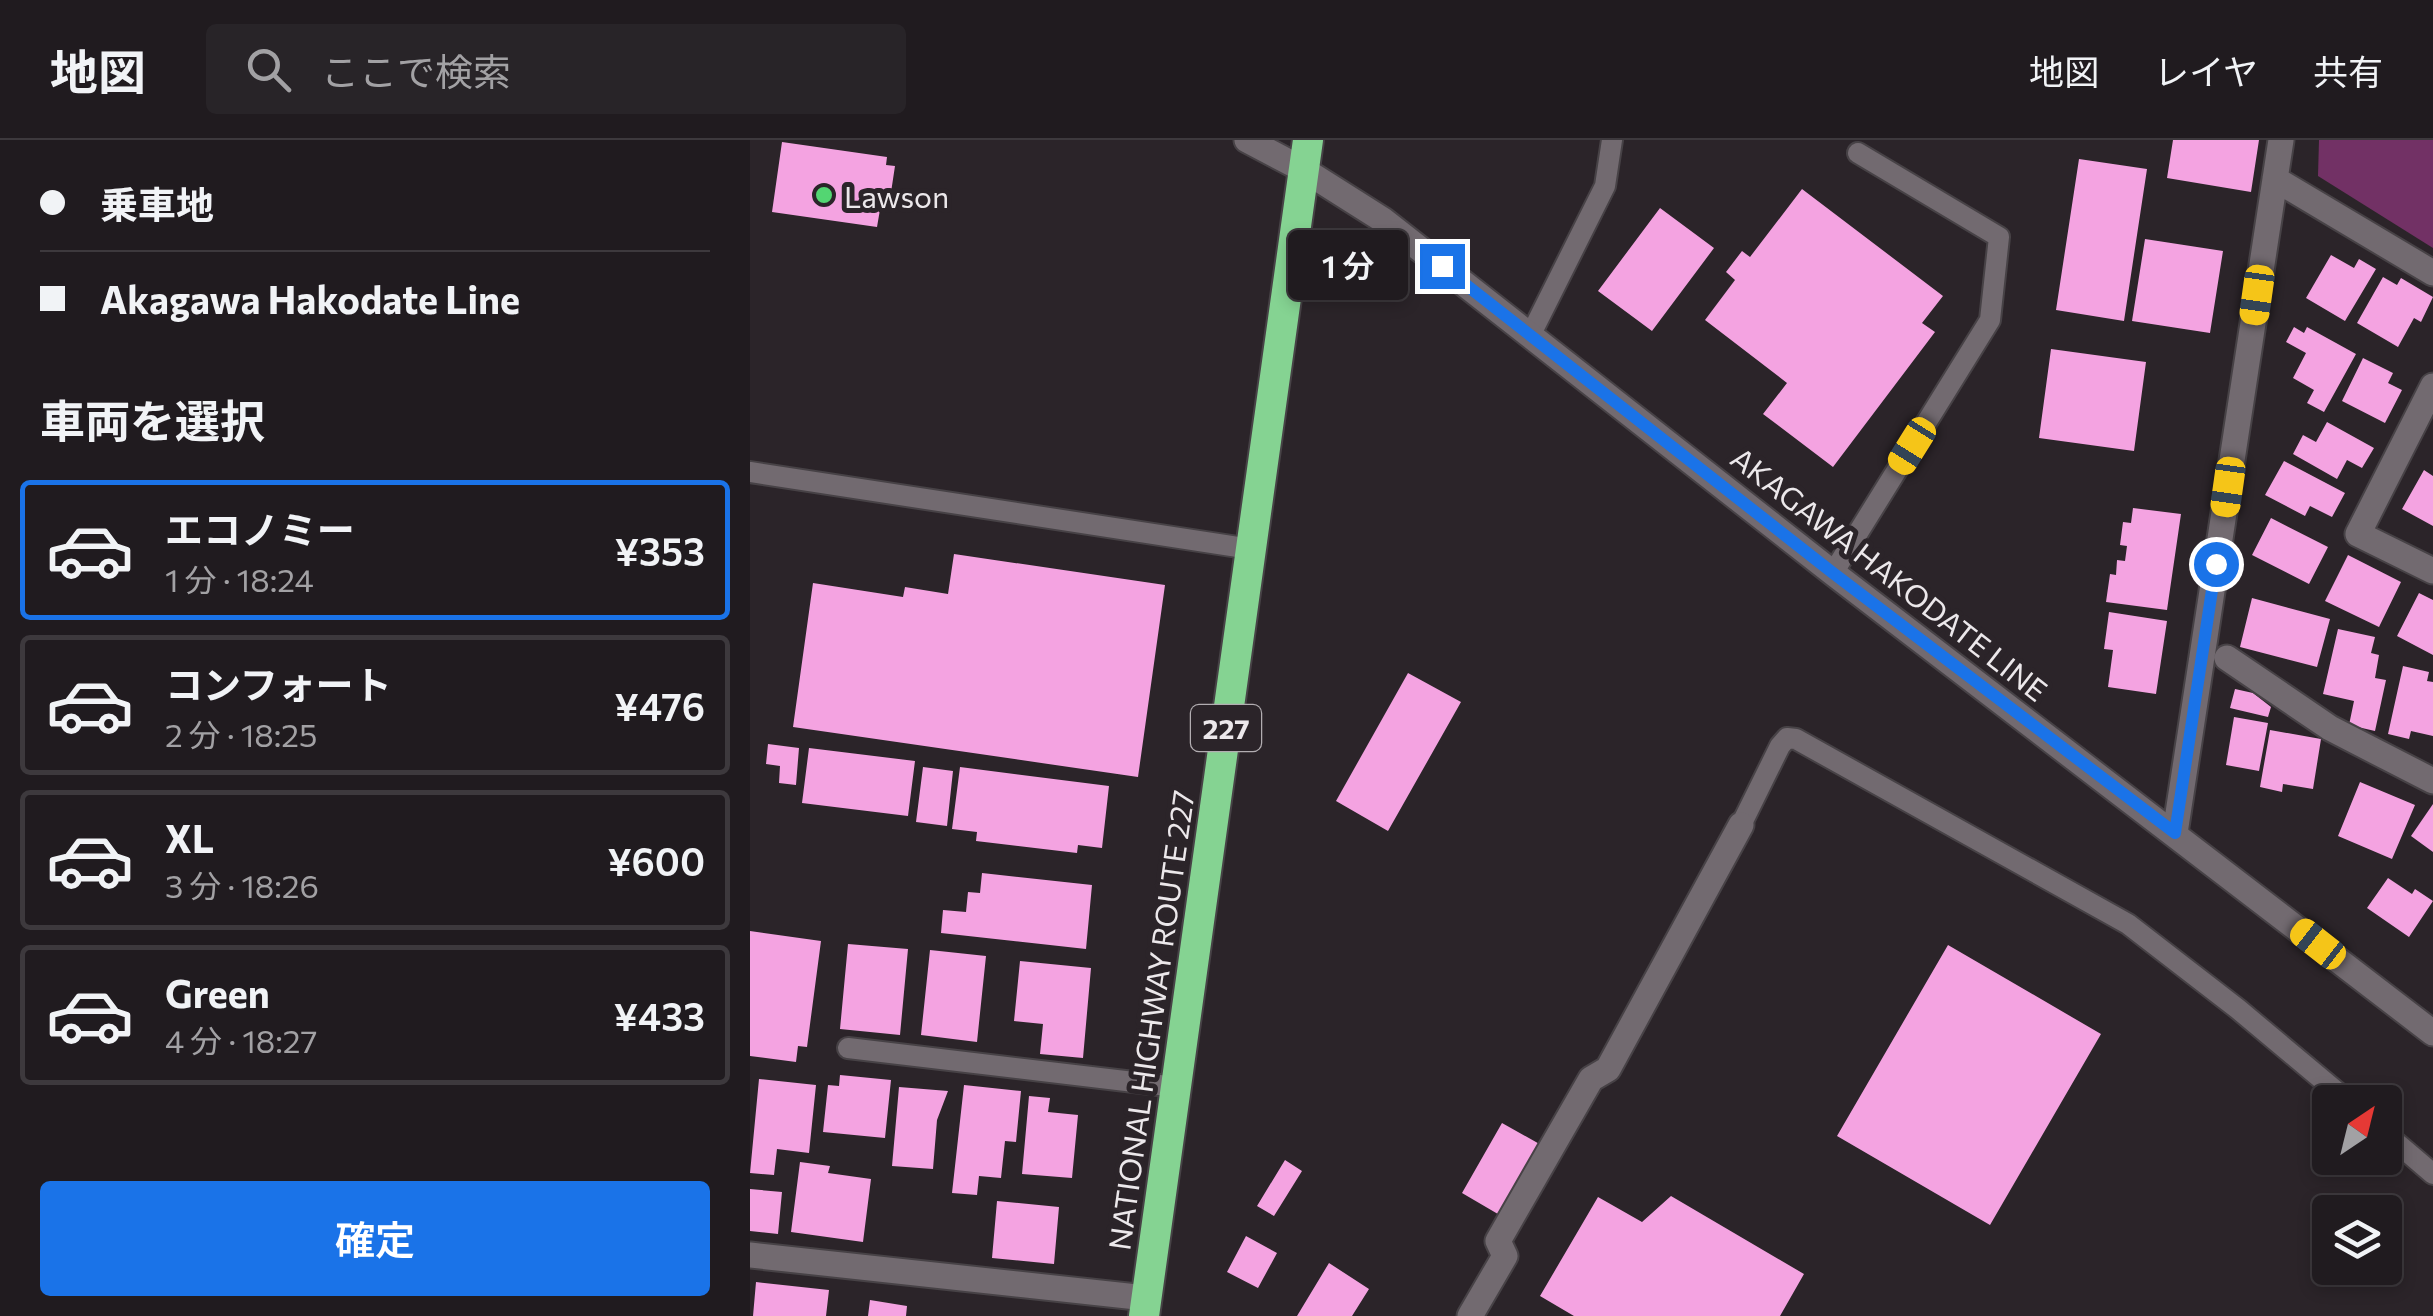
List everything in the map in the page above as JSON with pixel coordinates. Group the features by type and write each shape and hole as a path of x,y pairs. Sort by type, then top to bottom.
{"highway":[{"name":"NATIONAL HIGHWAY ROUTE 227","path":"1145,1307 1306,155"}],"street":[{"name":"AKAGAWA HAKODATE LINE","path":"1247,140 1306,155 1383,220 1833,573 2433,1032"},
{"path":"2175,833 2281,140"},
{"path":"2275,180 2433,274"},
{"path":"2433,386 2358,534 2433,571"},
{"path":"2227,658 2330,728 2433,782"},
{"path":"1470,1316 1505,1256 1498,1241 1592,1078 1608,1069 1741,824"},
{"path":"750,1255 1145,1307"}],"lane":[{"path":"1531,334 1605,186 1612,140"},
{"path":"1833,573 1990,320 1999,236 1858,153"},
{"path":"750,472 1250,549"},
{"path":"1741,824 1780,746 1788,738 1796,739 2128,924 2329,1085"},
{"path":"848,1048 1176,1087"},
{"path":"2402,1148 2433,1174"}],"shaded area":[{"path":"2319,140 2433,140 2433,248 2318,176"}],"building":[{"path":"2173,140 2259,140 2251,192 2167,178"},
{"path":"782,142 887,157 886,165 895,166 890,199 882,198 877,227 772,212"},
{"path":"2079,159 2147,169 2124,321 2056,310"},
{"path":"1802,189 1943,296 1922,323 1935,332 1833,467 1763,414 1787,383 1705,320 1735,280 1726,272 1742,251 1750,257"},
{"path":"1660,208 1714,248 1652,331 1598,291"},
{"path":"2145,239 2223,251 2210,333 2132,321"},
{"path":"2331,255 2354,268 2359,259 2376,269 2345,321 2306,298"},
{"path":"2383,277 2397,285 2401,278 2433,297 2421,322 2414,318 2398,347 2357,323"},
{"path":"2294,327 2304,333 2307,327 2356,354 2324,412 2307,403 2314,390 2293,378 2306,353 2286,342"},
{"path":"2051,349 2146,362 2134,451 2039,438"},
{"path":"2363,358 2393,373 2388,383 2402,390 2385,423 2342,401"},
{"path":"2327,422 2374,448 2362,468 2347,460 2337,479 2293,454 2303,435 2316,442"},
{"path":"2284,461 2345,493 2332,517 2310,506 2305,516 2265,495"},
{"path":"2424,470 2433,476 2433,526 2402,509"},
{"path":"2133,508 2181,514 2167,610 2106,602 2110,574 2116,575 2117,560 2125,561 2127,546 2120,545 2123,522 2131,523"},
{"path":"2271,518 2328,547 2309,584 2252,555"},
{"path":"954,554 1165,585 1138,777 793,727 813,583 903,597 905,587 948,594"},
{"path":"2348,555 2401,582 2379,627 2325,601"},
{"path":"2419,593 2433,600 2433,655 2397,636"},
{"path":"2252,598 2330,619 2317,667 2240,647"},
{"path":"2109,612 2167,621 2156,694 2108,687 2113,650 2104,649"},
{"path":"2338,629 2375,637 2371,653 2379,655 2375,678 2386,680 2375,731 2349,725 2354,701 2323,694"},
{"path":"2403,666 2429,672 2427,681 2433,682 2433,736 2411,731 2409,739 2388,734"},
{"path":"1408,673 1461,702 1388,831 1336,801"},
{"path":"2235,689 2253,693 2271,707 2268,717 2230,708"},
{"path":"2234,717 2268,723 2259,771 2226,765"},
{"path":"2270,730 2321,739 2313,789 2283,784 2282,792 2260,787"},
{"path":"768,744 799,748 796,785 779,783 780,766 766,764"},
{"path":"809,748 915,761 908,816 802,803"},
{"path":"923,767 953,771 947,826 916,822"},
{"path":"960,767 1109,786 1102,848 1078,845 1077,853 976,841 977,832 952,829"},
{"path":"2360,782 2415,805 2392,859 2338,836"},
{"path":"2433,804 2433,852 2411,836"},
{"path":"982,873 1092,885 1086,949 941,933 943,910 966,912 968,892 980,893"},
{"path":"2388,878 2412,894 2415,889 2433,901 2409,937 2367,908"},
{"path":"750,931 821,941 807,1047 798,1046 796,1062 750,1056"},
{"path":"848,944 908,949 900,1035 840,1029"},
{"path":"1948,945 2101,1034 1990,1225 1837,1136"},
{"path":"930,950 986,956 977,1042 921,1035"},
{"path":"1020,961 1091,968 1083,1058 1040,1054 1043,1024 1014,1021"},
{"path":"840,1075 891,1080 885,1138 823,1132 828,1085 839,1086"},
{"path":"759,1079 816,1085 809,1153 777,1149 774,1175 750,1173"},
{"path":"964,1085 1021,1091 1016,1142 1005,1141 1001,1178 979,1176 977,1195 952,1193"},
{"path":"899,1087 948,1091 937,1120 933,1169 892,1166"},
{"path":"1029,1096 1050,1098 1048,1112 1078,1115 1072,1178 1022,1174"},
{"path":"1502,1123 1543,1146 1503,1217 1462,1193"},
{"path":"1285,1160 1302,1171 1274,1216 1257,1206"},
{"path":"800,1162 830,1166 828,1173 871,1179 863,1242 791,1232"},
{"path":"750,1189 782,1192 778,1234 750,1231"},
{"path":"1671,1196 1804,1274 1780,1316 1574,1316 1540,1296 1598,1197 1642,1222"},
{"path":"997,1201 1059,1207 1054,1264 992,1258"},
{"path":"1246,1236 1277,1253 1258,1288 1227,1272"},
{"path":"1329,1263 1369,1289 1352,1316 1297,1316"},
{"path":"756,1282 829,1290 826,1316 753,1316"},
{"path":"870,1300 907,1306 906,1316 868,1316"}],"place":[{"name":"Lawson","path":"824,195"}],"route":[{"path":"1442,266 1833,573 2175,833 2216,564"}]}
